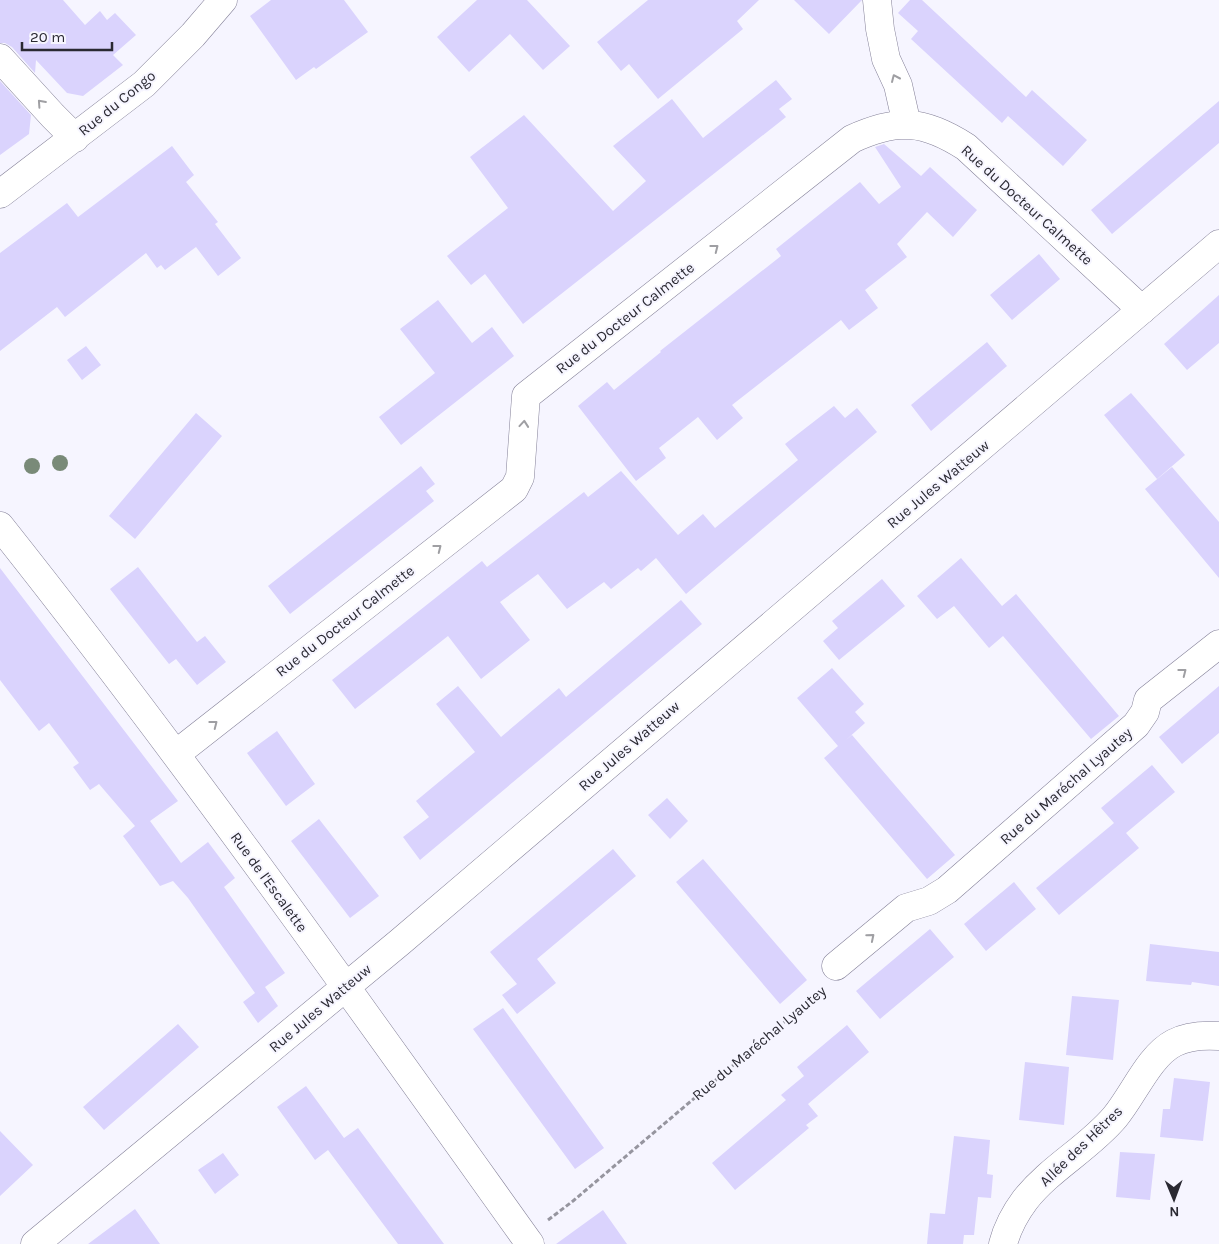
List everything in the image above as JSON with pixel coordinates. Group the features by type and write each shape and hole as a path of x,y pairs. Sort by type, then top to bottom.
{"street":[{"name":"Rue du Congo","path":"0,194 144,84 193,35 224,0"},
{"path":"877,0 886,59 898,85 907,125"},
{"path":"0,58 75,138"},
{"name":"Rue du Docteur Calmette","path":"176,754 514,489 520,477 526,396 852,139 882,127 907,125 929,128 948,136 966,148 1142,310"},
{"name":"Rue Jules Watteuw","path":"35,1244 346,987 1219,244"},
{"name":"Rue de l'Escalette","path":"0,526 176,754 528,1240"},
{"name":"Rue du Maréchal Lyautey","path":"836,966 906,908 929,900 947,890 1136,725 1145,712 1148,700 1219,644"},
{"name":"Allée des Hêtres","path":"1003,1244 1012,1221 1025,1199 1114,1118 1131,1097 1158,1054 1174,1042 1193,1037 1219,1036"}],"path":[{"name":"Rue du Maréchal Lyautey","path":"528,1240 829,984 836,966"}],"building":[{"path":"0,0 63,0 85,25 100,11 107,20 115,13 136,35 113,55 123,65 83,96 67,93 36,60 35,73 12,47 5,43 0,43"},
{"path":"271,0 344,0 368,32 316,69 314,67 296,80 250,16"},
{"path":"477,0 527,0 570,46 543,70 510,34 469,72 437,37"},
{"path":"648,0 759,0 737,21 743,29 658,99 629,64 621,71 597,42"},
{"path":"794,0 862,0 829,34"},
{"path":"910,0 922,0 1026,97 1032,90 1087,140 1063,166 1008,116 1002,123 911,39 918,31 898,13"},
{"path":"776,80 792,99 779,109 786,117 523,324 485,274 471,285 447,256 508,208 470,157 524,115 613,211 646,181 613,146 672,99 703,138"},
{"path":"0,81 31,115 29,134 0,155"},
{"path":"1219,101 1219,143 1112,234 1091,210"},
{"path":"884,144 921,176 930,167 977,210 953,237 927,212 897,244 907,257 865,290 878,308 849,330 841,320 732,405 743,418 717,440 698,417 659,448 666,458 636,481 578,406 607,382 614,390 660,351 781,256 776,249 860,182 879,204 901,187 875,147"},
{"path":"172,146 194,175 186,182 218,222 215,224 241,258 218,276 196,247 165,270 161,265 157,268 146,253 65,317 57,307 0,351 0,253 67,203 78,217"},
{"path":"1039,254 1060,279 1012,320 990,295"},
{"path":"1219,295 1219,343 1187,370 1164,344"},
{"path":"438,300 472,343 492,327 514,356 401,445 379,417 435,373 400,329"},
{"path":"987,342 1007,366 931,431 911,405"},
{"path":"86,346 101,365 82,380 67,360"},
{"path":"1131,393 1185,455 1157,479 1104,415"},
{"path":"834,406 845,418 857,408 877,432 686,594 656,558 641,571 638,568 611,589 604,582 567,609 538,574 500,602 530,640 481,679 448,636 355,709 332,680 482,561 487,567 584,492 588,497 621,471 678,535 703,514 715,528 798,460 785,444"},
{"path":"196,413 222,436 135,539 109,516"},
{"path":"421,466 435,484 426,491 434,501 290,614 268,586"},
{"path":"1172,467 1219,522 1219,578 1145,489"},
{"path":"961,558 1002,606 1016,594 1119,716 1091,739 1003,636 989,648 954,606 937,619 917,596"},
{"path":"138,567 197,642 205,636 226,662 197,685 176,659 169,664 110,589"},
{"path":"0,568 178,801 150,821 181,863 208,842 235,878 224,887 285,973 265,987 278,1006 258,1023 243,1002 255,993 188,898 173,881 160,886 123,836 135,826 99,784 90,790 73,767 79,763 49,723 39,731 0,680"},
{"path":"882,579 905,606 839,660 823,641 838,628 832,621"},
{"path":"681,600 702,624 420,860 403,837 429,817 416,801 475,752 436,704 458,686 501,737 559,688 566,697"},
{"path":"832,668 864,704 855,712 865,723 846,740 852,735 955,855 927,879 824,758 838,746 797,698"},
{"path":"1219,686 1219,733 1182,764 1159,737"},
{"path":"277,731 315,784 286,806 247,753"},
{"path":"1152,765 1175,792 1126,833 1139,848 1059,915 1036,888 1114,823 1101,808"},
{"path":"667,798 688,821 670,839 648,815"},
{"path":"319,819 379,896 350,918 291,841"},
{"path":"613,849 636,876 537,959 556,983 517,1014 502,995 517,984 490,952"},
{"path":"703,859 807,980 780,1004 676,882"},
{"path":"1014,882 1036,909 986,951 964,924"},
{"path":"930,929 954,957 880,1019 856,991"},
{"path":"1150,944 1219,952 1219,986 1192,982 1191,985 1146,981"},
{"path":"1072,996 1119,1000 1113,1060 1066,1055"},
{"path":"503,1008 604,1148 575,1169 473,1029"},
{"path":"178,1024 199,1047 104,1130 83,1107"},
{"path":"847,1025 869,1052 808,1104 818,1116 806,1125 809,1128 735,1190 712,1163 786,1100 781,1095 804,1076 797,1067"},
{"path":"1025,1062 1069,1067 1064,1125 1019,1120"},
{"path":"1174,1078 1210,1082 1203,1141 1160,1137 1163,1109 1170,1109"},
{"path":"306,1086 344,1138 358,1128 444,1244 398,1244 328,1150 315,1160 277,1107"},
{"path":"0,1131 33,1165 0,1196"},
{"path":"954,1136 990,1140 987,1174 993,1175 991,1198 978,1197 974,1235 964,1235 963,1244 927,1244 930,1213 945,1214"},
{"path":"1120,1152 1155,1154 1150,1200 1116,1197"},
{"path":"223,1153 239,1175 215,1194 198,1170"},
{"path":"135,1209 160,1244 88,1244"},
{"path":"603,1210 627,1244 556,1244"}]}
